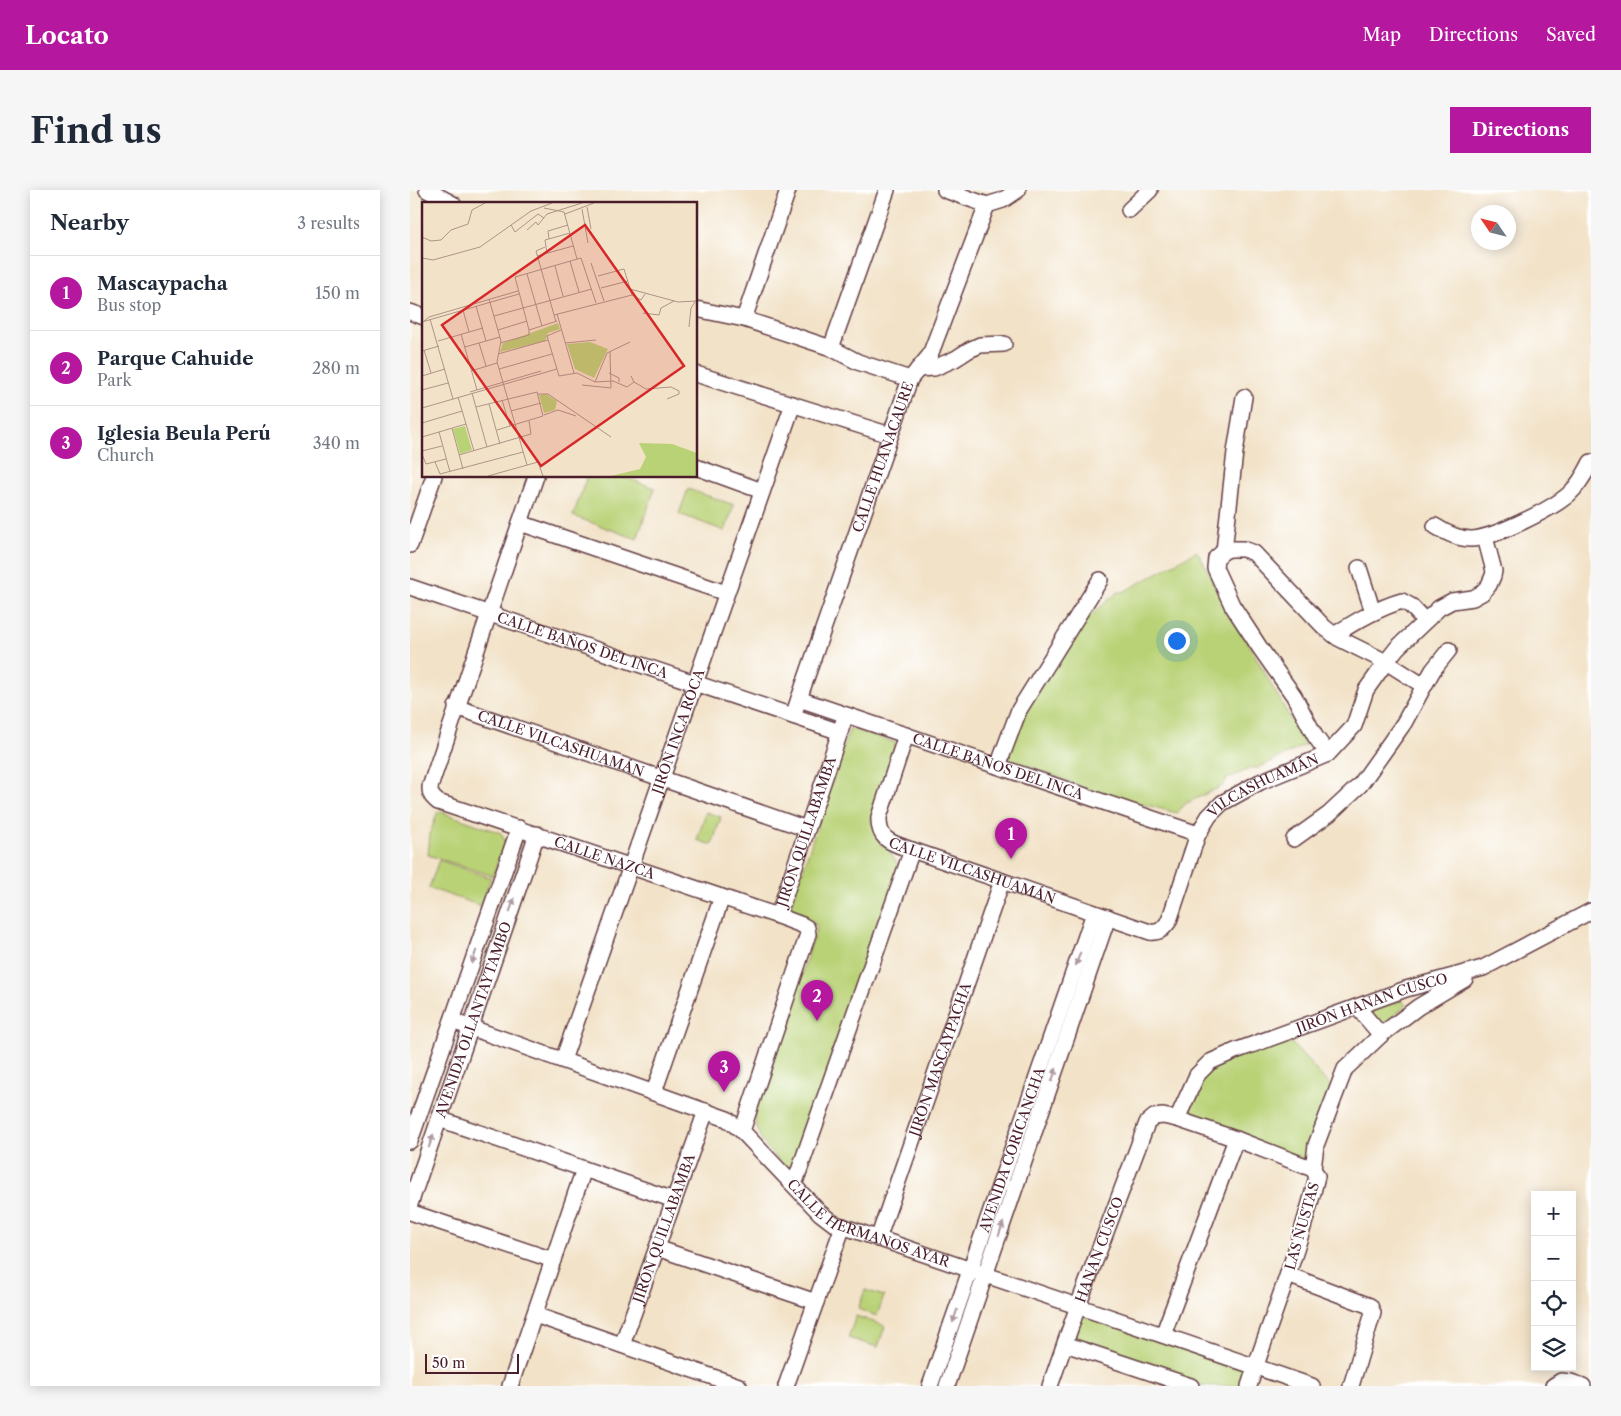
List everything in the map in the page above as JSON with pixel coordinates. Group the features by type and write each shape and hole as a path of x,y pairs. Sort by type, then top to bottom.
{"street":[{"path":"427,190 449,202"},
{"path":"744,319 788,190"},
{"path":"831,348 887,190"},
{"path":"946,190 987,205 1003,200 1018,190"},
{"path":"1129,210 1150,190"},
{"name":"CALLE HUANACAURE","path":"793,716 890,435 914,374 930,355 987,205"},
{"path":"698,309 744,319 831,348 858,362"},
{"path":"410,312 422,316"},
{"path":"698,318 741,328 828,358 858,362 914,374 934,368 980,346 1004,344"},
{"path":"698,375 890,435"},
{"path":"1224,551 1235,452 1244,397"},
{"name":"JIRÓN INCA ROCA","path":"563,1060 793,404"},
{"path":"1435,526 1461,538 1468,539 1485,537 1516,525 1560,501 1576,487 1591,462"},
{"path":"698,468 762,491"},
{"path":"410,545 415,516 433,478"},
{"path":"456,707 535,478"},
{"path":"520,522 726,593"},
{"name":"VILCASHUAMÁN","path":"1164,929 1169,921 1198,834 1209,816 1222,803 1260,782 1328,754 1354,726 1366,690 1386,662 1425,621 1445,604 1473,598 1482,593 1489,585 1494,571 1485,537"},
{"path":"1328,754 1315,736 1294,696 1232,605 1215,568 1216,558 1224,551 1237,548 1254,553 1324,627 1424,686"},
{"path":"1359,568 1373,612"},
{"path":"998,766 1019,710 1100,580"},
{"name":"CALLE BAÑOS DEL INCA","path":"410,587 840,732"},
{"path":"1334,634 1373,612 1402,601 1411,606 1425,621"},
{"path":"1294,839 1329,814 1360,785 1404,723 1433,670 1449,650"},
{"name":"CALLE BAÑOS DEL INCA","path":"799,699 1198,834"},
{"name":"CALLE VILCASHUAMÁN","path":"456,707 808,829"},
{"name":"CALLE NAZCA","path":"456,707 430,787 432,797 438,802 778,916"},
{"name":"JIRÓN QUILLABAMBA","path":"742,1131 808,934 807,928 802,925 778,916 846,715"},
{"name":"CALLE VILCASHUAMÁN","path":"906,735 879,817 881,833 885,838 912,850 1150,932 1164,929"},
{"name":"AVENIDA OLLANTAYTAMBO","path":"410,1141 519,828"},
{"name":"AVENIDA OLLANTAYTAMBO","path":"410,1204 536,834"},
{"path":"794,1185 912,850"},
{"name":"JIRÓN MASCAYPACHA","path":"878,1239 1002,881"},
{"path":"654,1092 722,897"},
{"name":"JIRÓN HANAN CUSCO","path":"1177,1119 1197,1075 1210,1062 1235,1051 1406,989 1483,968 1591,911"},
{"name":"AVENIDA CORICANCHA","path":"930,1386 1101,915"},
{"name":"AVENIDA CORICANCHA","path":"947,1386 986,1275 1101,915"},
{"path":"1313,1169 1316,1145 1345,1069 1381,1035 1418,1007 1483,968"},
{"path":"1406,989 1418,1007"},
{"path":"1357,1008 1381,1035"},
{"name":"CALLE HERMANOS AYAR","path":"452,1021 727,1118 742,1131 826,1219 878,1239 1312,1386"},
{"name":"JIRÓN QUILLABAMBA","path":"622,1345 706,1111"},
{"name":"LAS ÑUSTAS","path":"1154,1118 1163,1116 1177,1119 1236,1139 1313,1169 1317,1176 1314,1192 1288,1275 1249,1386"},
{"name":"HANAN CUSCO","path":"1050,1386 1147,1122 1154,1118"},
{"path":"439,1119 674,1200"},
{"path":"1163,1335 1236,1139"},
{"path":"510,1386 584,1168"},
{"path":"410,1212 553,1260"},
{"path":"786,1386 843,1226"},
{"path":"657,1248 816,1302"},
{"path":"1288,1275 1370,1306 1373,1314 1351,1386"},
{"path":"534,1314 739,1386"},
{"path":"1065,1344 1192,1386"},
{"path":"1557,1383 1571,1382 1583,1386"}],"green space":[{"path":"586,478 627,478 655,488 637,539 573,516"},
{"path":"688,489 734,505 725,531 679,514"},
{"path":"1197,551 1305,745 1258,768 1251,768 1227,779 1222,786 1185,804 1177,813 1095,792 1006,757 1023,713 1085,620 1118,592 1123,592"},
{"path":"850,728 896,743 871,821 881,845 887,847 901,870 795,1166 787,1169 769,1151 761,1139 754,1115 817,927 815,923 795,915 791,905"},
{"path":"438,811 501,833 505,841 493,876 428,855 430,834"},
{"path":"706,812 721,817 712,845 697,840"},
{"path":"439,860 491,878 481,906 429,888"},
{"path":"1402,1000 1406,1006 1380,1027 1368,1012"},
{"path":"1287,1038 1332,1088 1304,1159 1182,1116 1210,1067"},
{"path":"865,1290 884,1296 877,1316 858,1309"},
{"path":"1081,1311 1250,1368 1244,1386 1204,1386 1071,1341"},
{"path":"856,1316 885,1326 878,1347 848,1338"}],"place":[{"name":"Mascaypacha","path":"1011,859"},
{"name":"Parque Cahuide","path":"817,1021"},
{"name":"Iglesia Beula Perú","path":"724,1092"}]}
